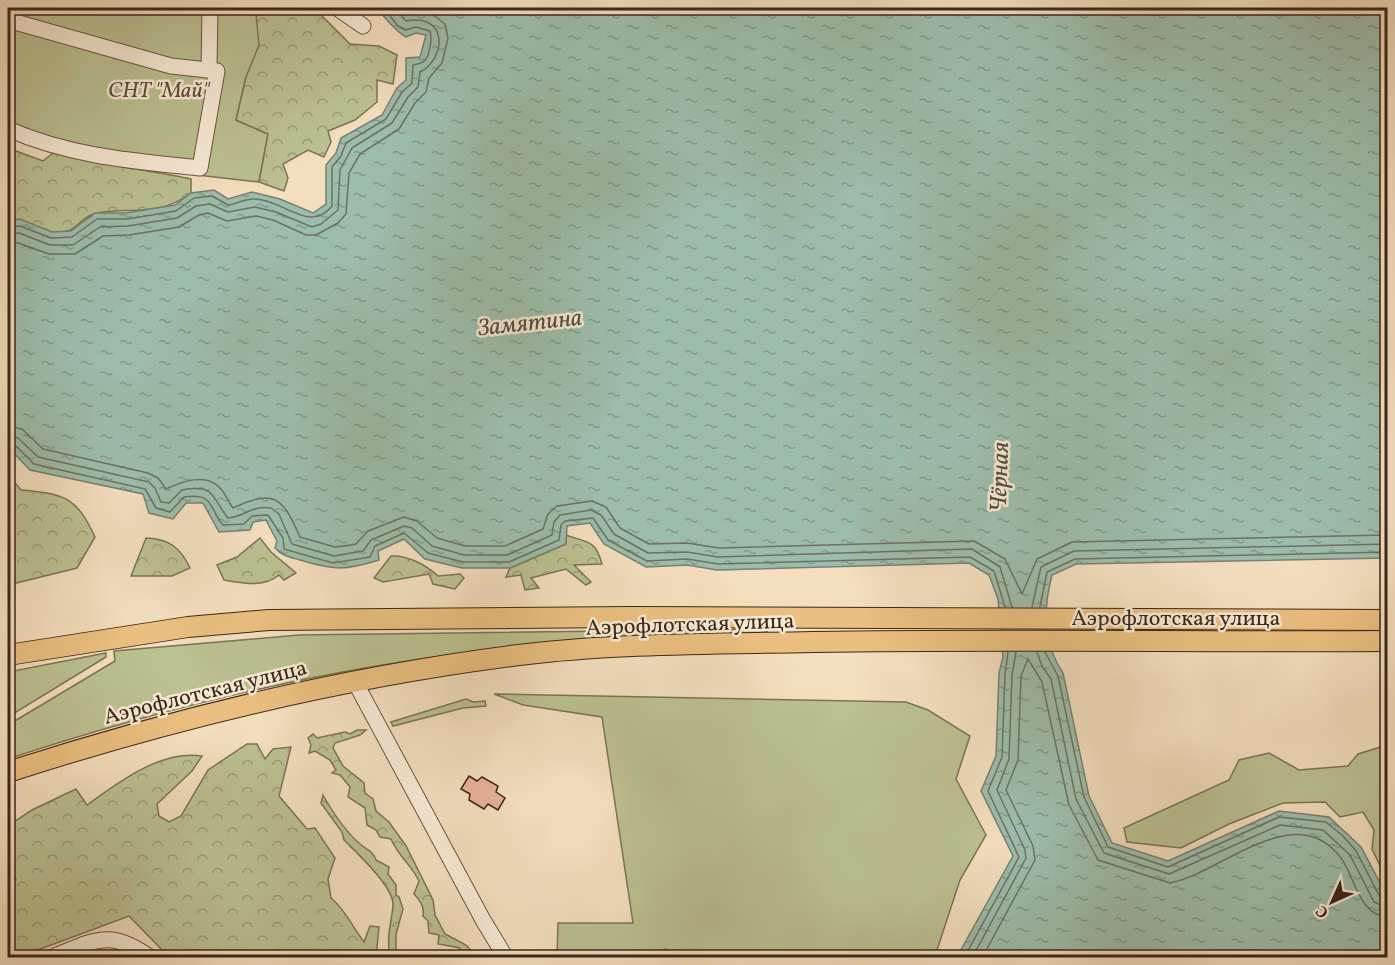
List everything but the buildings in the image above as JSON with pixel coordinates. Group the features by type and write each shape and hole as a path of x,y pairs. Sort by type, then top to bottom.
{"main road":[{"name":"Аэрофлотская улица","path":"8,656 188,627 269,620 631,616 1388,620"},
{"name":"Аэрофлотская улица","path":"8,772 153,727 354,680 521,655 664,645 960,640 1388,641"}],"street":[{"path":"209,70 210,8"},
{"path":"337,8 363,26"},
{"path":"8,20 171,66 217,71 200,168 101,158 38,142 8,129"},
{"path":"354,680 483,920 506,957"},
{"path":"50,957 98,939 119,938 151,957"}],"green space":[{"name":"СНТ \"Май\"","path":"8,8 300,8 246,77 236,120 268,134 259,182 92,163 8,136"},
{"path":"260,8 314,8 350,44 379,46 397,55 393,84 377,80 377,102 355,120 328,131 331,142 324,157 308,150 283,164 288,178 284,191 259,182 268,134 236,120 246,77 259,45 256,14"},
{"path":"8,148 43,161 54,152 191,179 191,193 179,201 157,208 97,213 67,231 46,231 25,222 8,221"},
{"path":"8,474 21,490 58,496 75,505 81,513 95,537 77,568 8,585"},
{"path":"566,535 589,543 596,550 602,564 574,565 591,582 586,585 566,569 531,578 539,588 525,590 521,575 506,577 510,568 566,544"},
{"path":"146,538 161,540 173,546 190,568 172,576 131,576"},
{"path":"260,538 271,552 296,573 284,580 279,575 260,583 224,580 217,565 237,557"},
{"path":"391,556 404,557 416,562 438,576 460,574 464,578 455,589 433,584 429,574 383,582 374,578"},
{"path":"765,629 768,633 492,650 369,667 187,706 8,759 8,725 115,661 114,651 299,635"},
{"path":"106,653 106,657 8,717 8,672"},
{"path":"494,694 906,702 928,710 970,736 956,779 986,835 960,880 937,950 938,957 697,958 665,949 647,957 557,957 558,923 633,923 602,717 523,705"},
{"path":"466,699 473,702 485,701 486,706 463,708 393,726 391,722"},
{"path":"357,730 366,730 360,735 335,743 333,748 343,766 364,783 365,793 373,799 376,811 389,822 406,846 433,900 435,915 445,934 466,945 477,957 461,957 460,948 438,944 439,935 429,933 428,921 423,916 423,907 414,894 419,881 412,870 391,839 380,837 376,830 367,825 365,808 348,797 350,787 340,775 332,773 336,770 330,760 315,751 309,753 311,745 308,738 313,734 317,738 345,732 350,734"},
{"path":"247,744 257,744 265,759 273,749 291,747 279,796 307,829 315,828 335,858 328,879 331,898 345,913 364,942 370,926 379,927 376,957 169,957 129,916 19,957 8,957 8,890 16,879 8,864 8,826 32,810 76,789 87,805 126,778 156,763 186,755 202,756 192,771 157,804 159,816 169,822 181,816 208,770"},
{"path":"1387,745 1388,807 1385,808 1388,817 1387,880 1372,849 1374,830 1363,812 1340,817 1325,802 1283,803 1229,824 1181,848 1127,842 1124,828 1229,780 1239,760 1269,753 1299,770 1348,766 1358,754"},
{"path":"323,795 350,834 376,860 389,867 388,874 396,885 396,895 403,909 396,934 396,957 390,957 389,950 393,906 388,890 374,871 344,840 342,832 321,803"}],"water":[{"path":"375,8 1387,8 1387,558 1076,564 1052,575 1047,601 1046,625 1051,650 1063,673 1089,796 1112,843 1168,861 1279,811 1329,817 1361,847 1387,896 1387,957 957,957 1013,856 981,791 996,756 999,673 1003,657 998,599 989,575 969,563 717,570 687,565 646,567 604,544 590,523 567,526 566,544 510,568 462,568 425,559 404,539 378,551 379,560 339,568 312,563 280,553 275,548 277,541 266,520 253,522 250,530 219,532 203,503 186,503 173,519 149,513 143,494 30,470 8,447 8,221 20,219 52,232 71,231 95,213 126,213 175,205 191,193 214,190 228,199 252,192 280,199 313,213 326,204 326,165 336,153 341,138 382,115 397,88 406,80 406,58 420,57 426,35 416,33 406,37"}],"water label":[{"name":"Замятина","path":"530,322"},
{"name":"Чёрная","path":"999,477"}]}
